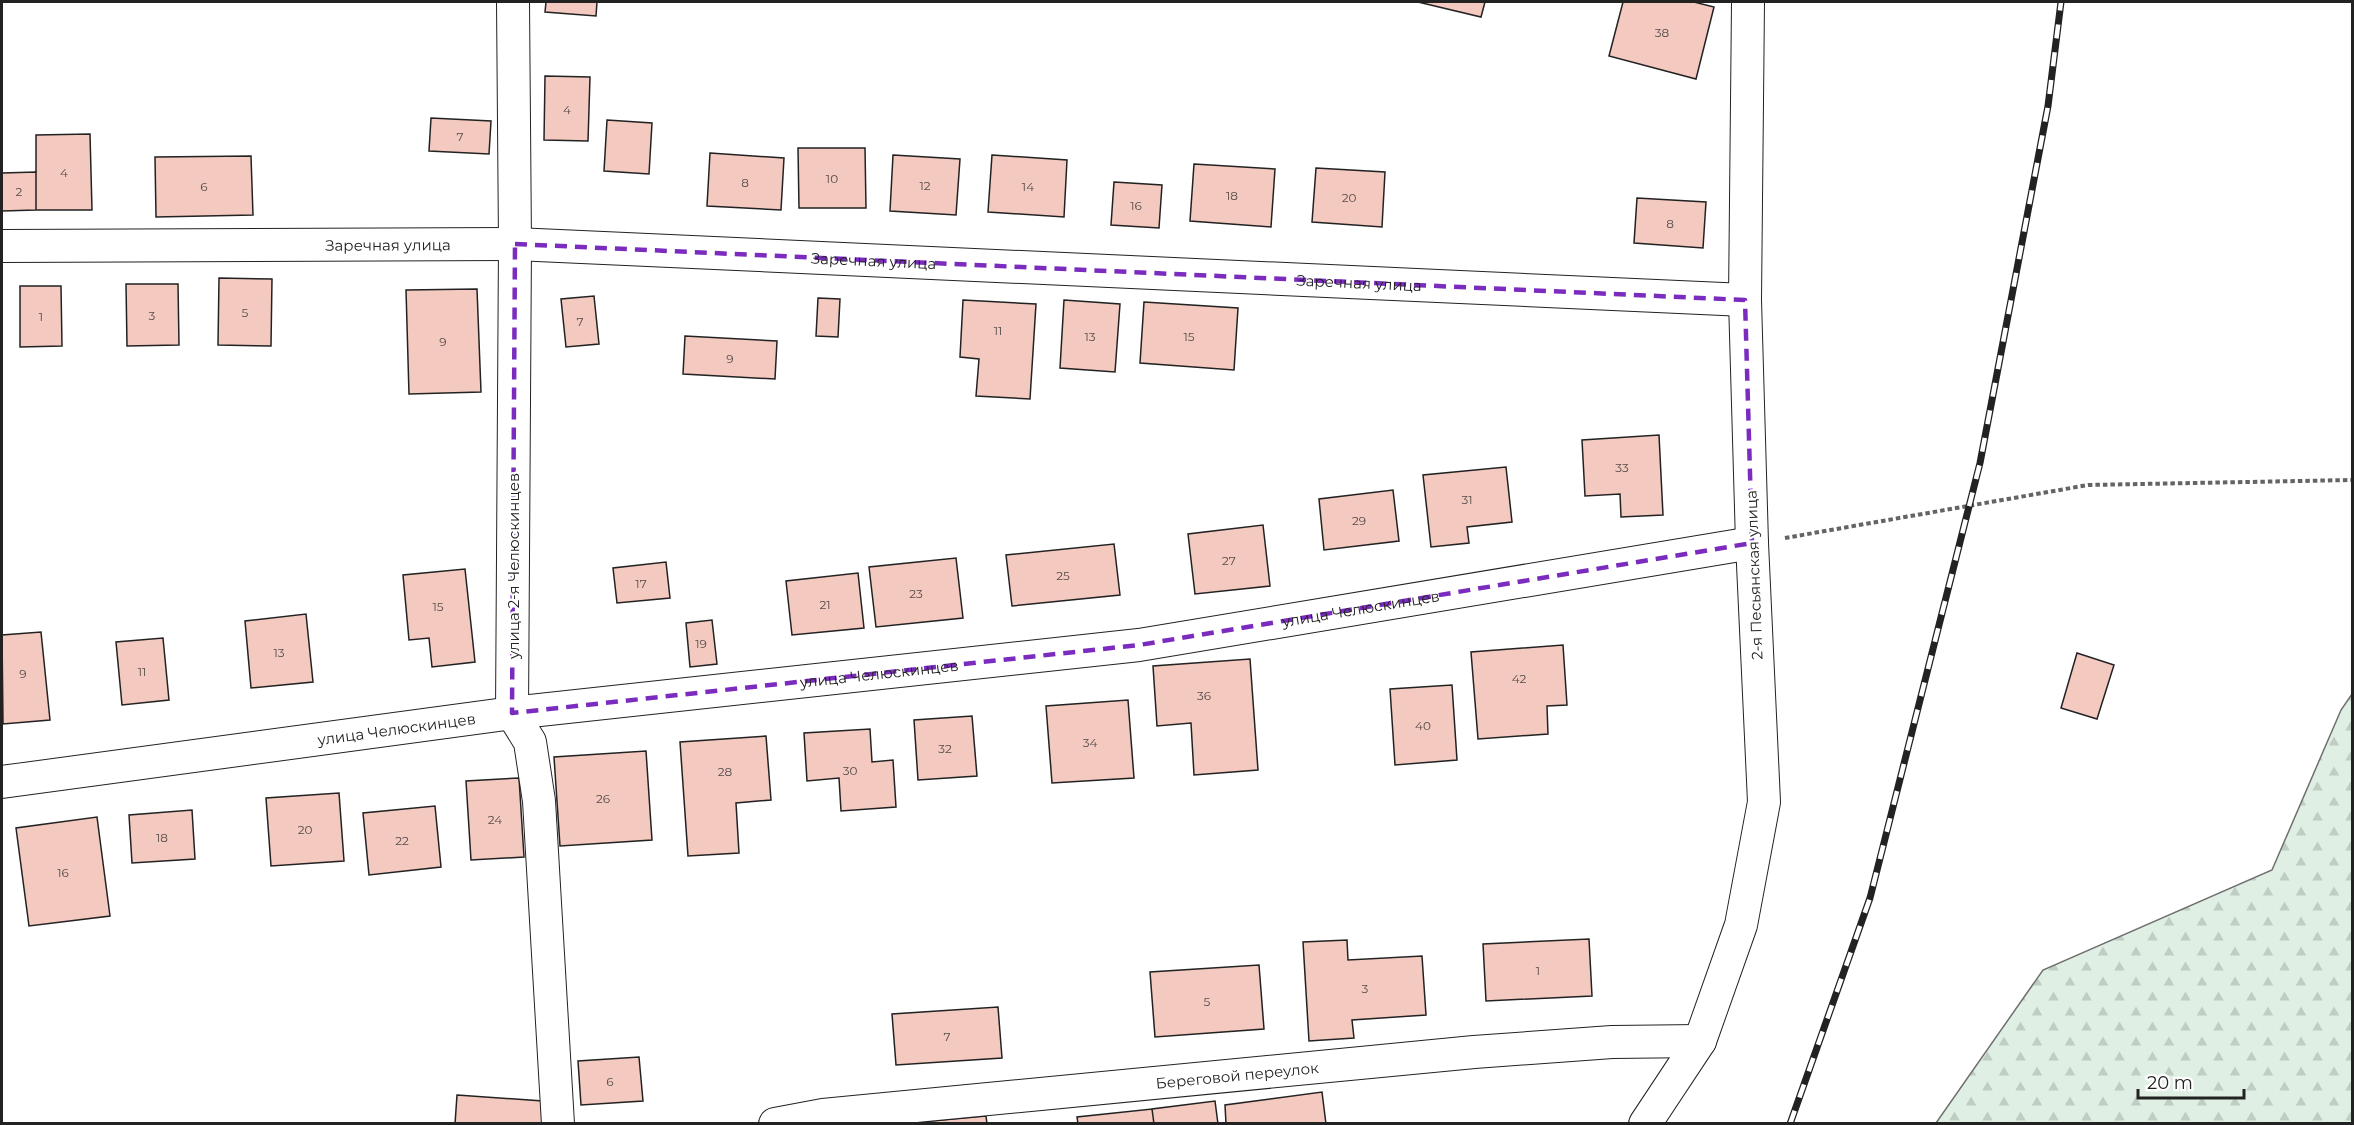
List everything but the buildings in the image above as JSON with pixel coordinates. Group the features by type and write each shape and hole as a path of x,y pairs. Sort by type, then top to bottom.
{"street":[{"name":"улица 2-я Челюскинцев","path":"512,713 515,244 513,2"},
{"name":"2-я Песьянская улица","path":"1645,1124 1700,1041 1741,925 1764,802 1752,543 1745,300 1748,2"},
{"name":"Заречная улица","path":"2,246 515,244 1745,300"},
{"name":"улица Челюскинцев","path":"2,782 512,713 1139,645 1752,543"},
{"path":"512,713 530,742 539,801 558,1124"},
{"name":"Береговой переулок","path":"775,1124 823,1115 1474,1052 1612,1042 1700,1041"}],"path":[{"path":"1752,543 2088,485 2352,480"}],"highlighted area":[{"path":"515,244 1745,300 1752,543 1139,645 512,713"}],"green space":[{"path":"2352,694 2352,1123 1936,1123 2043,970 2272,870 2341,710"}],"railway":[{"path":"1790,1124 1870,898 1980,463 2048,106 2061,2"}]}
